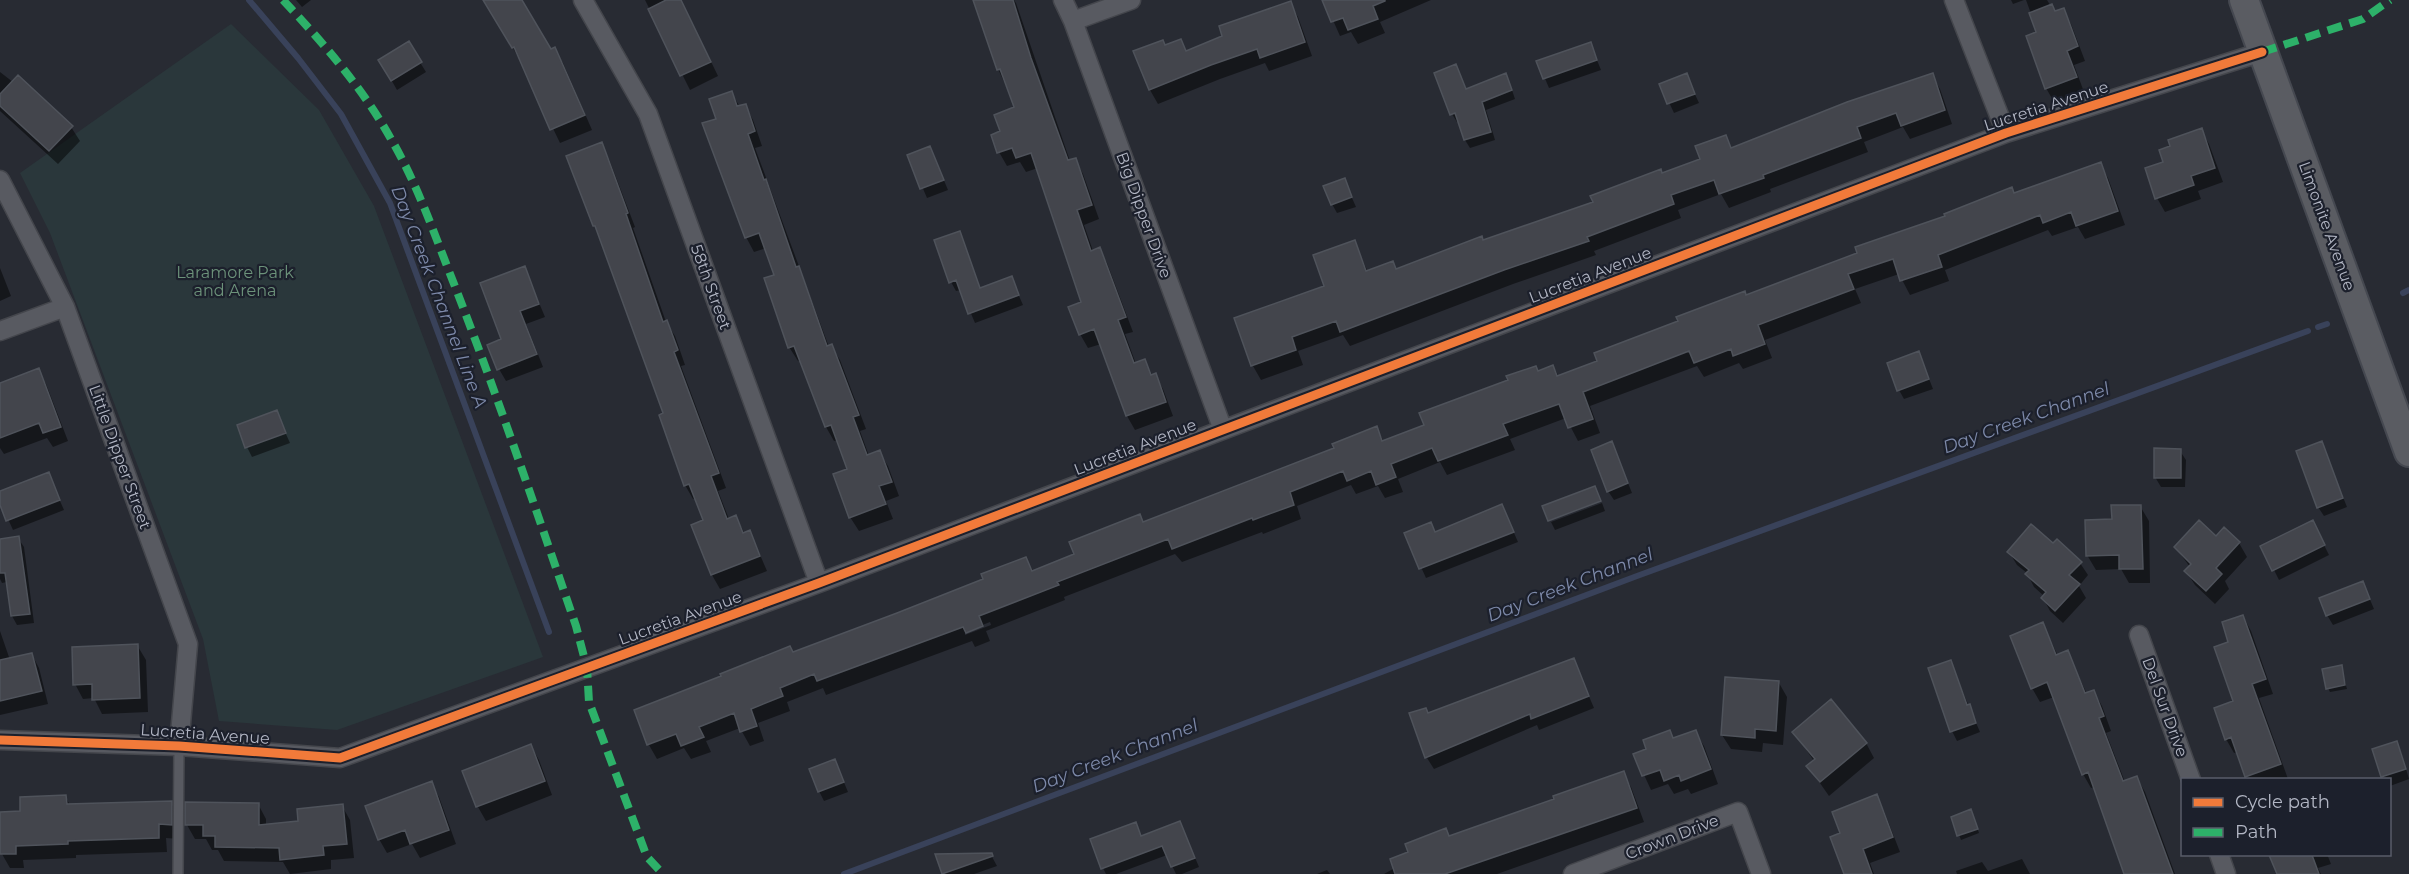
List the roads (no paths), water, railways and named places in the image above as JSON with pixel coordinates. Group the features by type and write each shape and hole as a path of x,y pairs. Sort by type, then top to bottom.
{"main road":[{"name":"Limonite Avenue","path":"2244,0 2409,452"}],"street":[{"name":"58th Street","path":"583,0 648,114 819,583"},
{"name":"Big Dipper Drive","path":"1063,0 1073,21 1223,430"},
{"path":"1073,21 1131,0"},
{"path":"1954,0 2006,134"},
{"name":"Lucretia Avenue","path":"0,740 179,746 340,758 819,583 2006,134 2262,52"},
{"name":"Little Dipper Street","path":"0,180 65,307 188,644 179,746"},
{"path":"0,331 65,307"},
{"name":"Del Sur Drive","path":"2139,635 2190,778"},
{"name":"Crown Drive","path":"1573,874 1738,812 1761,874"},
{"path":"2219,856 2226,874"}],"lane":[{"path":"178,874 179,746"}],"waterway":[{"name":"Day Creek Channel Line A","path":"249,0 341,114 390,203 549,632"},
{"name":"Day Creek Channel","path":"2403,293 2409,290"},
{"name":"Day Creek Channel","path":"2318,327 2327,324"},
{"name":"Day Creek Channel","path":"844,874 1637,576 2308,331"}],"park label":[{"name":"Laramore Park and Arena","path":"235,281"}]}
